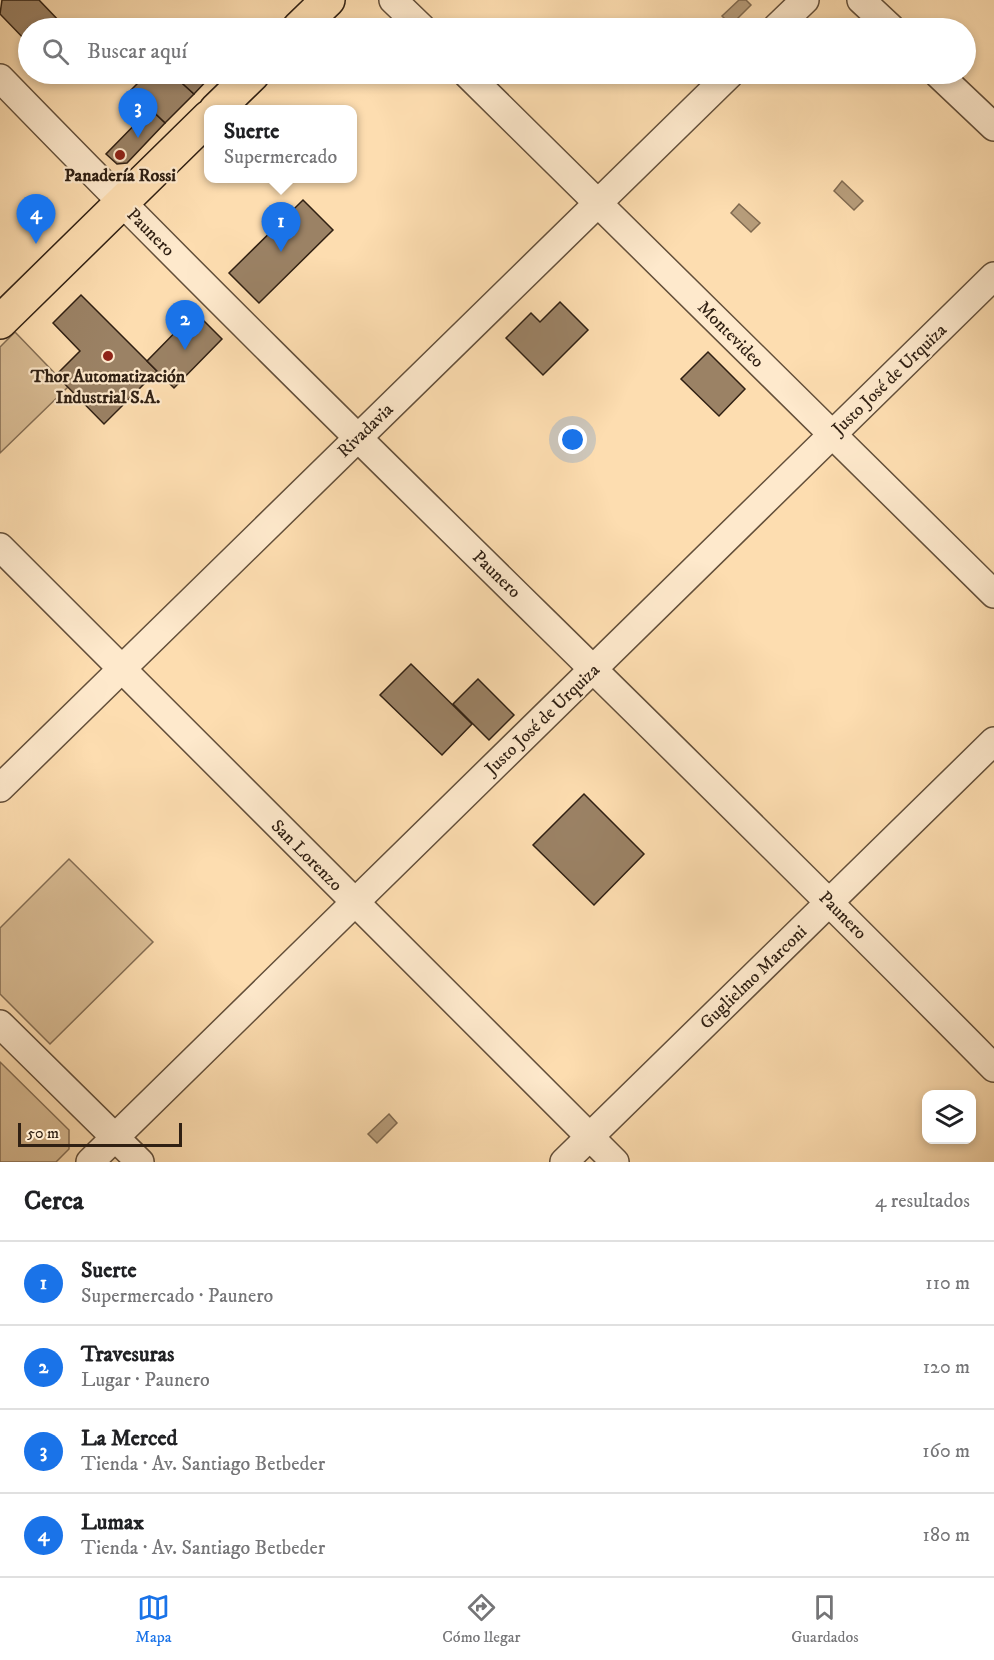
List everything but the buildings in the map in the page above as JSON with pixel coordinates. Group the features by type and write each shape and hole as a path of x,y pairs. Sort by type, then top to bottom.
{"main road":[{"path":"309,18 327,0"},
{"path":"221,105 243,84"},
{"path":"0,322 204,122"}],"street":[{"path":"393,0 412,18"},
{"path":"786,18 805,0"},
{"path":"861,0 880,18"},
{"name":"Paunero","path":"0,78 357,438 594,668 994,1068"},
{"name":"Montevideo","path":"477,84 994,594"},
{"name":"Rivadavia","path":"0,788 720,84"},
{"path":"949,84 994,127"},
{"name":"Justo José de Urquiza","path":"90,1162 994,276"},
{"name":"San Lorenzo","path":"0,547 615,1162"},
{"name":"Guglielmo Marconi","path":"564,1162 994,741"},
{"path":"0,1024 140,1162"}],"shaded area":[{"path":"739,0 746,0 751,5 738,18 722,16"},
{"path":"842,181 863,201 854,210 834,191"},
{"path":"739,204 760,223 751,232 731,213"},
{"path":"15,332 68,387 0,453 0,347"},
{"path":"69,859 153,942 50,1044 0,994 0,928"},
{"path":"0,1062 69,1130 69,1149 56,1162 0,1162"},
{"path":"389,1114 397,1123 377,1143 368,1134"}],"place":[{"name":"La Merced","path":"138,138"},
{"name":"Panadería Rossi","path":"120,155"},
{"name":"Lumax","path":"36,244"},
{"name":"Suerte","path":"281,252"},
{"name":"Travesuras","path":"185,350"},
{"name":"Thor Automatización Industrial S.A.","path":"108,356"}]}
